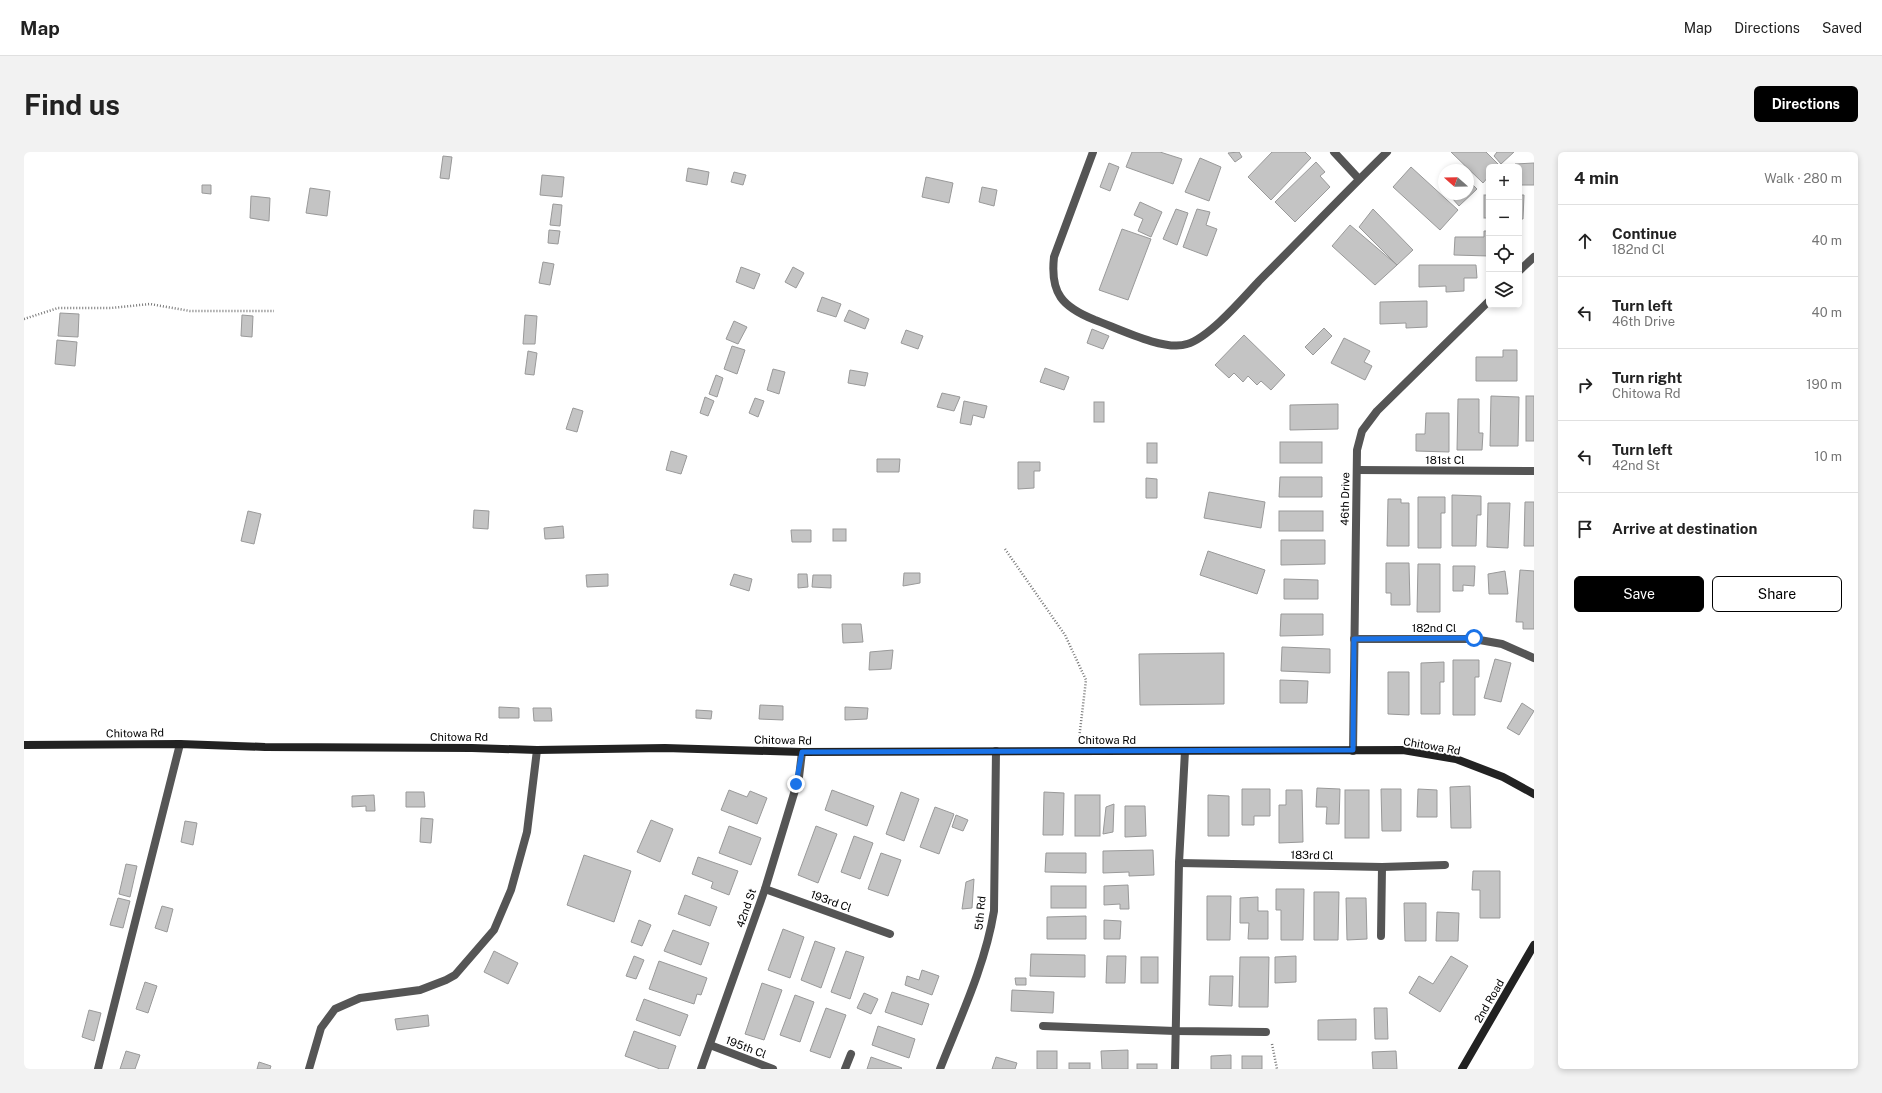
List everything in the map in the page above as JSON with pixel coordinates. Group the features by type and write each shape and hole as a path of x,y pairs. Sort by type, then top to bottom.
{"street":[{"path":"1093,152 1054,256 1052,274 1057,290 1064,304 1078,313 1154,342 1169,345 1187,344 1220,322 1387,152"},
{"path":"1334,152 1359,179"},
{"path":"1522,268 1534,257"},
{"name":"46th Drive","path":"1353,750 1357,450 1362,431 1377,411 1486,304"},
{"name":"181st Cl","path":"1357,470 1534,471"},
{"name":"182nd Cl","path":"1354,639 1474,638 1502,644 1534,658"},
{"path":"98,1069 180,744"},
{"name":"Chitowa Rd","path":"24,745 180,744 265,747 472,748 537,750 666,748 802,752 1403,750 1456,759 1503,777 1534,794"},
{"path":"309,1069 322,1028 335,1009 360,998 420,990 446,980 455,975 494,930 512,890 527,832 537,750"},
{"name":"5th Rd","path":"940,1069 984,955 994,911 996,751"},
{"path":"1174,1069 1179,863 1185,751"},
{"name":"42nd St","path":"701,1069 765,889 799,777 802,752"},
{"name":"183rd Cl","path":"1179,863 1382,867 1445,865"},
{"path":"1381,936 1382,867"},
{"name":"193rd Cl","path":"765,889 890,934"},
{"name":"2nd Road","path":"1462,1069 1534,945"},
{"path":"1043,1026 1175,1031 1266,1032"},
{"name":"195th Cl","path":"710,1045 773,1069"},
{"path":"845,1069 851,1054"}],"path":[{"path":"24,319 58,308 111,308 150,304 190,311 274,311"},
{"path":"1005,549 1065,635 1086,680 1078,752"},
{"path":"1266,1032 1274,1049 1277,1069"}],"building":[{"path":"1132,152 1160,152 1182,159 1173,184 1126,167"},
{"path":"1239,152 1242,157 1235,162 1228,153"},
{"path":"1272,152 1305,152 1311,158 1271,200 1248,177"},
{"path":"1451,152 1486,152 1498,164 1486,164 1486,180 1483,183 1474,174 1474,164 1463,164"},
{"path":"1497,152 1514,152 1501,164 1494,156"},
{"path":"443,156 452,157 449,179 440,178"},
{"path":"1200,158 1221,167 1209,201 1185,192"},
{"path":"1316,162 1325,172 1320,176 1330,187 1295,222 1275,202"},
{"path":"1109,163 1119,167 1110,191 1100,187"},
{"path":"1534,163 1534,185 1522,185 1522,164 1515,164"},
{"path":"1411,167 1438,192 1438,200 1447,200 1458,210 1440,230 1393,187"},
{"path":"688,168 709,172 707,185 686,181"},
{"path":"734,172 746,175 743,185 731,182"},
{"path":"542,175 564,177 562,197 540,195"},
{"path":"926,177 953,183 949,203 922,197"},
{"path":"202,185 211,185 211,194 202,193"},
{"path":"982,187 997,190 994,206 979,202"},
{"path":"310,188 330,191 327,216 306,213"},
{"path":"1484,195 1486,195 1486,218 1484,218"},
{"path":"1522,195 1524,195 1523,219"},
{"path":"251,196 270,198 269,221 250,218"},
{"path":"1454,200 1465,200 1459,206"},
{"path":"1140,202 1162,212 1151,237 1138,231 1143,219 1134,215"},
{"path":"553,204 562,205 560,226 550,225"},
{"path":"1176,209 1188,213 1177,245 1163,239"},
{"path":"1197,209 1210,212 1206,225 1217,229 1207,256 1183,247"},
{"path":"1373,209 1413,250 1397,265 1359,227"},
{"path":"1350,225 1397,265 1375,285 1332,246"},
{"path":"1122,229 1151,239 1128,300 1099,290"},
{"path":"549,230 560,231 558,244 548,243"},
{"path":"1484,231 1486,231 1486,256 1454,255 1455,237 1484,237"},
{"path":"543,262 554,264 550,285 539,283"},
{"path":"1419,265 1476,265 1477,278 1464,278 1464,291 1446,292 1446,286 1419,287"},
{"path":"741,267 760,274 754,289 736,282"},
{"path":"793,267 804,273 796,288 785,282"},
{"path":"822,297 841,304 836,317 817,311"},
{"path":"1427,301 1427,327 1406,328 1406,323 1380,324 1380,302"},
{"path":"849,310 869,319 865,329 844,321"},
{"path":"60,313 79,314 78,337 58,336"},
{"path":"242,315 253,316 252,337 241,336"},
{"path":"525,315 537,316 535,344 523,344"},
{"path":"734,321 747,327 738,344 726,339"},
{"path":"1324,328 1332,336 1313,355 1305,347"},
{"path":"1092,329 1109,336 1103,349 1087,343"},
{"path":"906,330 923,336 918,349 901,343"},
{"path":"1244,335 1285,375 1271,390 1261,381 1257,385 1248,376 1243,382 1234,373 1229,378 1215,365"},
{"path":"1344,338 1370,351 1364,362 1372,366 1365,380 1331,363"},
{"path":"57,340 77,342 75,366 55,364"},
{"path":"732,346 745,350 737,374 724,369"},
{"path":"1503,350 1517,350 1517,381 1476,381 1476,357 1503,357"},
{"path":"528,351 537,353 534,375 525,374"},
{"path":"1045,368 1069,377 1064,390 1040,382"},
{"path":"773,369 785,372 779,394 767,390"},
{"path":"850,370 868,373 865,386 848,383"},
{"path":"716,375 723,378 717,397 709,394"},
{"path":"942,393 960,397 954,411 937,407"},
{"path":"1491,396 1519,397 1518,446 1490,446"},
{"path":"1526,396 1534,396 1534,441 1526,441"},
{"path":"705,397 714,401 708,416 700,413"},
{"path":"755,398 764,401 758,417 749,413"},
{"path":"1458,399 1479,399 1479,433 1483,433 1482,450 1457,450"},
{"path":"964,401 987,406 984,418 973,415 971,425 960,423"},
{"path":"1094,402 1104,402 1104,422 1094,422"},
{"path":"1338,404 1338,429 1290,430 1290,405"},
{"path":"573,408 583,411 577,432 566,429"},
{"path":"1426,413 1449,413 1449,452 1416,451 1416,434 1425,434"},
{"path":"1280,442 1322,442 1322,463 1280,463"},
{"path":"1147,443 1157,443 1157,463 1147,463"},
{"path":"671,451 687,456 681,474 666,470"},
{"path":"877,459 900,459 899,472 877,472"},
{"path":"1018,462 1040,462 1040,471 1034,471 1034,488 1018,489"},
{"path":"1280,477 1322,477 1322,497 1279,497"},
{"path":"1146,478 1157,479 1157,498 1146,498"},
{"path":"1209,492 1265,502 1261,528 1204,518"},
{"path":"1452,495 1481,496 1481,515 1477,515 1476,546 1452,546"},
{"path":"1418,497 1445,497 1445,513 1441,513 1441,548 1418,548"},
{"path":"1388,499 1401,499 1401,503 1409,503 1409,546 1387,546"},
{"path":"1525,502 1534,502 1534,546 1524,546"},
{"path":"1488,503 1510,503 1508,548 1487,547"},
{"path":"474,510 489,511 488,529 473,528"},
{"path":"248,511 261,514 254,544 241,541"},
{"path":"1279,511 1323,511 1323,531 1279,531"},
{"path":"563,526 564,538 545,539 544,528"},
{"path":"833,529 846,529 846,541 833,541"},
{"path":"791,530 811,530 811,542 792,542"},
{"path":"1281,540 1325,540 1325,564 1281,565"},
{"path":"1208,551 1265,570 1257,594 1200,575"},
{"path":"1386,563 1409,563 1410,605 1391,605 1391,593 1386,593"},
{"path":"1418,564 1440,564 1440,612 1417,612"},
{"path":"1453,566 1475,566 1474,586 1463,585 1463,591 1453,591"},
{"path":"1520,570 1534,571 1534,629 1523,629 1523,622 1516,622"},
{"path":"1505,571 1508,594 1489,594 1488,574"},
{"path":"904,573 920,573 920,583 903,586"},
{"path":"608,574 608,586 587,587 586,575"},
{"path":"734,574 752,579 749,591 730,585"},
{"path":"798,574 807,574 808,587 798,588"},
{"path":"813,575 831,575 831,588 812,587"},
{"path":"1284,579 1318,580 1318,599 1284,599"},
{"path":"1281,614 1323,614 1323,635 1280,636"},
{"path":"842,624 861,624 863,642 843,643"},
{"path":"1282,647 1330,649 1330,673 1281,671"},
{"path":"893,650 891,669 869,670 870,652"},
{"path":"1224,653 1224,704 1140,705 1139,654"},
{"path":"1495,659 1511,663 1501,702 1484,698"},
{"path":"1453,660 1479,660 1479,677 1475,677 1475,715 1453,715"},
{"path":"1444,662 1444,682 1440,682 1440,714 1421,714 1421,663"},
{"path":"1388,672 1409,672 1409,715 1388,714"},
{"path":"1280,680 1308,681 1307,703 1280,703"},
{"path":"1522,703 1534,711 1519,735 1507,728"},
{"path":"760,705 783,706 783,720 759,719"},
{"path":"499,707 519,708 519,718 499,718"},
{"path":"845,707 868,708 867,719 845,720"},
{"path":"533,708 551,708 552,721 534,721"},
{"path":"696,710 712,711 711,719 696,718"},
{"path":"1470,786 1471,828 1451,828 1450,787"},
{"path":"1317,788 1340,789 1339,824 1326,824 1327,807 1316,807"},
{"path":"1242,789 1270,789 1270,816 1254,816 1254,825 1242,825"},
{"path":"1381,789 1401,789 1401,831 1382,831"},
{"path":"1418,789 1437,790 1437,817 1417,817"},
{"path":"729,790 747,797 750,791 767,798 757,824 721,810"},
{"path":"832,790 874,806 867,826 825,810"},
{"path":"1286,790 1302,790 1303,842 1279,843 1279,805 1286,805"},
{"path":"1345,790 1369,790 1369,838 1345,838"},
{"path":"406,792 424,792 425,807 406,807"},
{"path":"901,792 919,799 904,841 886,834"},
{"path":"1044,792 1064,793 1063,835 1043,835"},
{"path":"374,795 375,811 366,811 366,806 352,807 352,796"},
{"path":"1075,795 1100,795 1100,836 1075,836"},
{"path":"1208,795 1229,796 1229,836 1208,836"},
{"path":"1114,804 1113,832 1103,834 1106,807"},
{"path":"1125,806 1145,806 1146,836 1125,837"},
{"path":"935,807 954,814 939,854 920,847"},
{"path":"956,815 968,820 963,831 952,827"},
{"path":"421,818 433,819 431,843 420,842"},
{"path":"651,820 673,829 660,862 637,852"},
{"path":"185,821 197,823 193,845 181,842"},
{"path":"729,826 761,838 751,865 719,853"},
{"path":"816,826 837,834 818,883 798,875"},
{"path":"854,836 873,843 860,879 841,872"},
{"path":"1153,850 1154,875 1129,876 1129,872 1103,873 1103,851"},
{"path":"881,853 901,860 888,896 868,889"},
{"path":"1046,853 1086,853 1086,873 1045,872"},
{"path":"584,855 631,871 614,922 567,905"},
{"path":"698,857 738,871 729,895 711,888 713,882 692,874"},
{"path":"126,864 137,866 130,897 119,894"},
{"path":"1473,871 1500,871 1500,918 1480,918 1480,890 1472,890"},
{"path":"974,879 972,908 962,909 966,882"},
{"path":"1128,885 1129,909 1120,909 1120,904 1104,905 1104,886"},
{"path":"1051,886 1086,886 1086,908 1051,908"},
{"path":"1276,889 1304,889 1303,940 1281,940 1281,910 1276,910"},
{"path":"1314,892 1339,892 1338,940 1314,940"},
{"path":"685,895 717,907 710,926 678,914"},
{"path":"1207,896 1231,896 1230,940 1207,940"},
{"path":"1258,897 1258,911 1268,911 1268,939 1248,939 1249,923 1240,923 1240,898"},
{"path":"118,898 130,901 123,928 110,925"},
{"path":"1346,898 1366,898 1367,939 1347,940"},
{"path":"1404,903 1426,903 1426,941 1405,941"},
{"path":"162,906 173,909 167,932 155,928"},
{"path":"1437,912 1459,913 1458,941 1436,941"},
{"path":"1086,916 1086,939 1047,939 1047,917"},
{"path":"639,920 651,925 642,946 631,942"},
{"path":"1104,920 1121,921 1120,939 1104,939"},
{"path":"783,929 804,937 790,978 768,970"},
{"path":"673,930 709,943 701,965 664,951"},
{"path":"815,941 835,948 821,988 801,980"},
{"path":"494,951 518,963 508,984 484,972"},
{"path":"846,951 864,957 850,999 831,992"},
{"path":"1031,954 1085,955 1085,977 1030,976"},
{"path":"634,956 644,960 636,979 626,976"},
{"path":"1107,956 1126,956 1125,983 1106,983"},
{"path":"1296,956 1296,982 1275,983 1275,957"},
{"path":"1451,956 1468,966 1440,1012 1409,993 1419,976 1433,984"},
{"path":"1141,957 1158,957 1158,983 1141,983"},
{"path":"1240,957 1269,957 1268,1007 1239,1007"},
{"path":"659,961 707,978 701,995 697,994 694,1004 649,989"},
{"path":"922,970 939,976 932,995 905,985 907,976 919,980"},
{"path":"1210,976 1233,976 1232,1006 1209,1005"},
{"path":"1015,978 1026,978 1026,985 1016,985"},
{"path":"145,982 157,986 148,1013 136,1009"},
{"path":"762,983 782,990 764,1040 745,1034"},
{"path":"1012,990 1054,992 1053,1013 1011,1011"},
{"path":"892,992 929,1004 922,1025 885,1012"},
{"path":"864,993 878,999 871,1014 857,1008"},
{"path":"795,995 814,1002 800,1042 780,1035"},
{"path":"644,999 688,1015 680,1036 636,1020"},
{"path":"826,1008 846,1015 830,1058 810,1051"},
{"path":"1374,1008 1387,1008 1388,1039 1375,1039"},
{"path":"89,1010 101,1013 94,1041 82,1037"},
{"path":"428,1015 429,1026 397,1030 395,1019"},
{"path":"1356,1019 1356,1040 1318,1040 1318,1020"},
{"path":"878,1026 915,1039 909,1058 872,1045"},
{"path":"634,1031 676,1046 668,1069 660,1069 625,1056"},
{"path":"1128,1050 1128,1069 1102,1069 1101,1051"},
{"path":"126,1051 140,1055 135,1069 120,1069"},
{"path":"1037,1051 1057,1051 1057,1069 1037,1069"},
{"path":"1396,1051 1397,1069 1373,1069 1372,1052"},
{"path":"1231,1055 1231,1069 1211,1069 1211,1056"},
{"path":"1242,1056 1262,1056 1262,1069 1242,1069"},
{"path":"871,1057 902,1068 867,1069"},
{"path":"996,1057 1017,1063 1015,1069 992,1069"},
{"path":"259,1062 271,1066 270,1069 257,1069"},
{"path":"1069,1063 1090,1063 1090,1069 1069,1069"},
{"path":"1137,1064 1157,1064 1157,1069 1137,1069"}],"route":[{"path":"796,784 799,777 802,752 1353,750 1354,639 1474,638"}]}
